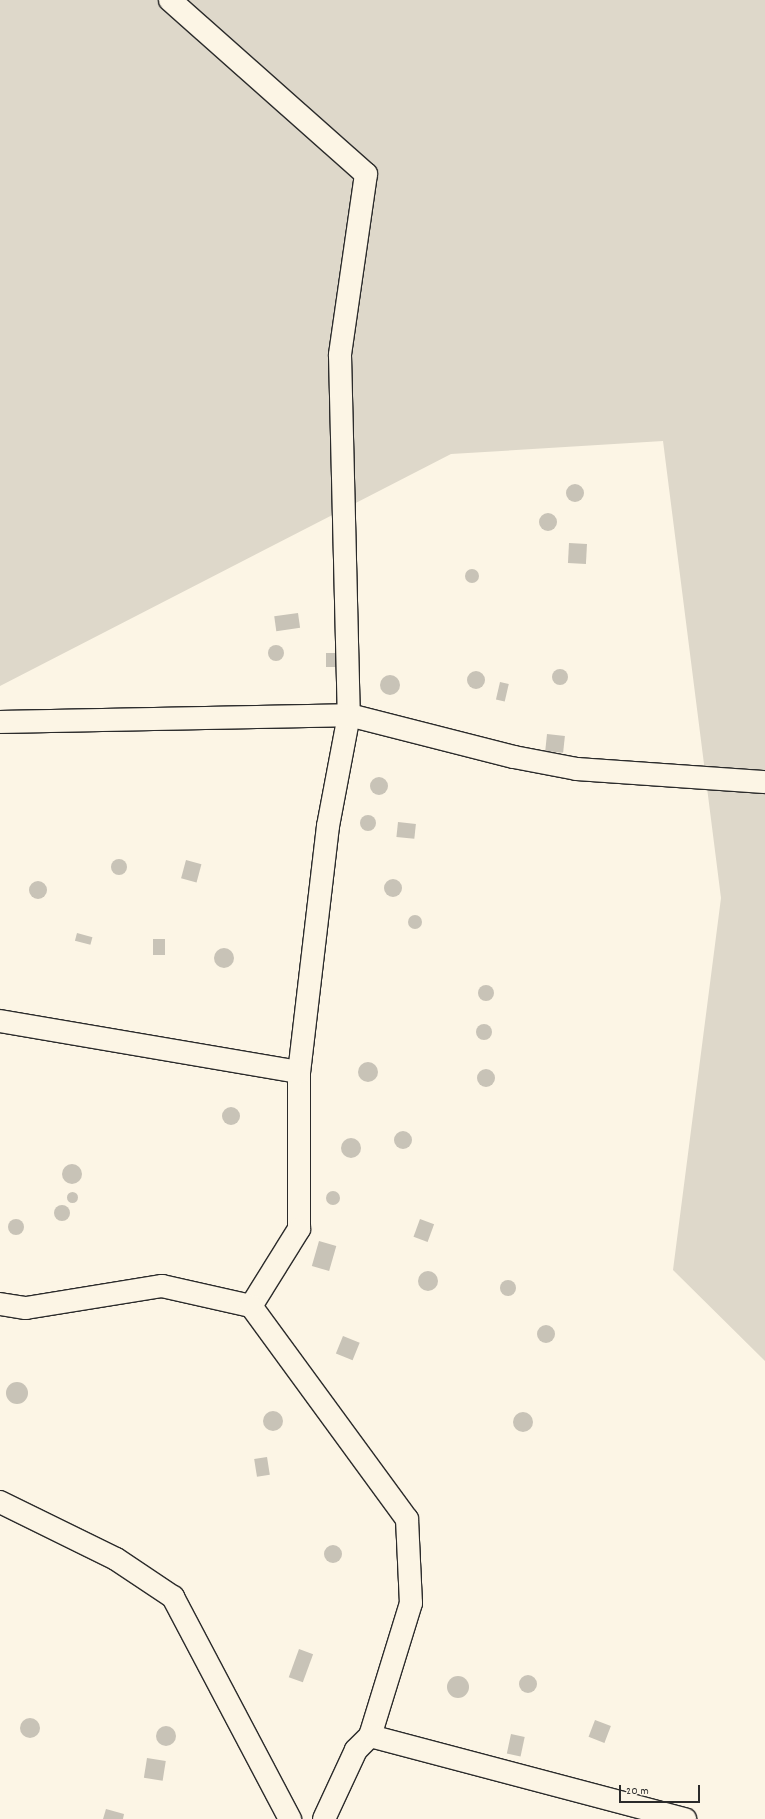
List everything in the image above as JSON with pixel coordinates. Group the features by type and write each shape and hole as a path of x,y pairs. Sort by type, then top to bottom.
{"street":[{"path":"170,0 366,174 340,355 349,714 328,826 298,1072 298,1229 251,1306"},
{"path":"0,722 349,714 514,757 577,769 765,782"},
{"path":"0,1021 298,1072"},
{"path":"0,1304 26,1308 162,1286 251,1306 407,1519 411,1603 370,1736 356,1750 324,1819"},
{"path":"0,1502 116,1559 173,1597 290,1819"},
{"path":"370,1736 685,1819"}],"shaded area":[{"path":"0,0 765,0 765,1361 673,1270 721,898 663,441 451,454 0,686"}],"building":[{"path":"575,484 581,487 584,493 581,499 575,502 569,499 566,493 569,487"},
{"path":"544,513 552,513 557,518 555,529 552,531 544,531 539,526 539,518"},
{"path":"569,543 587,544 586,564 568,563"},
{"path":"469,569 475,569 479,573 479,579 475,583 469,583 465,579 465,573"},
{"path":"298,613 300,628 276,631 274,616"},
{"path":"276,645 282,647 284,653 282,659 276,661 270,659 268,653 270,647"},
{"path":"326,653 337,653 337,667 326,667"},
{"path":"560,669 566,671 568,677 566,683 560,685 554,683 552,677 554,671"},
{"path":"472,671 480,671 485,676 483,687 480,689 472,689 467,684 467,676"},
{"path":"390,675 397,678 400,685 397,692 390,695 383,692 380,685 383,678"},
{"path":"500,682 509,684 505,702 496,700"},
{"path":"547,734 565,736 563,753 545,751"},
{"path":"375,777 383,777 388,782 386,793 383,795 375,795 370,790 370,782"},
{"path":"365,815 371,815 376,820 374,829 371,831 365,831 360,826 360,820"},
{"path":"398,822 416,824 414,839 396,837"},
{"path":"119,859 125,861 127,867 125,873 119,875 113,873 111,867 113,861"},
{"path":"186,860 201,864 197,882 181,878"},
{"path":"389,879 397,879 402,884 400,895 397,897 389,897 384,892 384,884"},
{"path":"38,881 44,884 47,890 44,896 38,899 32,896 29,890 32,884"},
{"path":"412,915 418,915 422,919 422,925 418,929 412,929 408,925 408,919"},
{"path":"77,933 92,937 90,945 75,941"},
{"path":"153,939 165,939 165,955 153,955"},
{"path":"224,948 231,951 234,958 231,965 224,968 217,965 214,958 217,951"},
{"path":"483,985 489,985 494,990 492,999 489,1001 483,1001 478,996 478,990"},
{"path":"484,1024 490,1026 492,1032 490,1038 484,1040 478,1038 476,1032 478,1026"},
{"path":"368,1062 375,1065 378,1072 375,1079 368,1082 361,1079 358,1072 361,1065"},
{"path":"486,1069 492,1072 495,1078 492,1084 486,1087 480,1084 477,1078 480,1072"},
{"path":"227,1107 235,1107 240,1112 238,1123 235,1125 227,1125 222,1120 222,1112"},
{"path":"399,1131 407,1131 412,1136 410,1147 407,1149 399,1149 394,1144 394,1136"},
{"path":"351,1138 358,1141 361,1148 358,1155 351,1158 344,1155 341,1148 344,1141"},
{"path":"72,1164 79,1167 82,1174 79,1181 72,1184 65,1181 62,1174 65,1167"},
{"path":"330,1191 336,1191 340,1195 340,1201 336,1205 330,1205 326,1201 326,1195"},
{"path":"70,1192 74,1192 76,1193 76,1201 70,1202 67,1199 67,1195"},
{"path":"62,1205 68,1207 70,1213 68,1219 62,1221 56,1219 54,1213 56,1207"},
{"path":"13,1219 19,1219 24,1224 22,1233 19,1235 13,1235 8,1230 8,1224"},
{"path":"420,1219 434,1224 428,1242 414,1237"},
{"path":"319,1241 336,1246 329,1271 312,1266"},
{"path":"428,1271 435,1274 438,1281 435,1288 428,1291 421,1288 418,1281 421,1274"},
{"path":"505,1280 511,1280 516,1285 514,1294 511,1296 505,1296 500,1291 500,1285"},
{"path":"546,1325 552,1328 555,1334 552,1340 546,1343 540,1340 537,1334 540,1328"},
{"path":"343,1336 360,1343 353,1360 336,1354"},
{"path":"17,1382 21,1383 27,1389 27,1397 21,1403 17,1404 13,1403 7,1397 6,1393 7,1389 13,1383"},
{"path":"273,1411 280,1414 283,1421 280,1428 273,1431 266,1428 263,1421 266,1414"},
{"path":"519,1412 527,1412 533,1418 533,1426 527,1432 519,1432 513,1426 513,1418"},
{"path":"267,1457 270,1475 257,1477 254,1459"},
{"path":"333,1545 339,1548 342,1554 339,1560 333,1563 327,1560 324,1554 327,1548"},
{"path":"299,1649 313,1654 303,1682 289,1677"},
{"path":"528,1675 534,1678 537,1684 534,1690 528,1693 522,1690 519,1684 522,1678"},
{"path":"458,1676 466,1679 469,1687 466,1695 458,1698 450,1695 447,1687 450,1679"},
{"path":"30,1718 37,1721 40,1728 37,1735 30,1738 23,1735 20,1728 23,1721"},
{"path":"595,1720 611,1726 604,1743 589,1737"},
{"path":"166,1726 173,1729 176,1736 173,1743 166,1746 159,1743 156,1736 159,1729"},
{"path":"511,1734 525,1737 521,1756 507,1754"},
{"path":"147,1758 166,1761 163,1781 144,1778"},
{"path":"106,1809 124,1814 123,1819 103,1819"}]}
